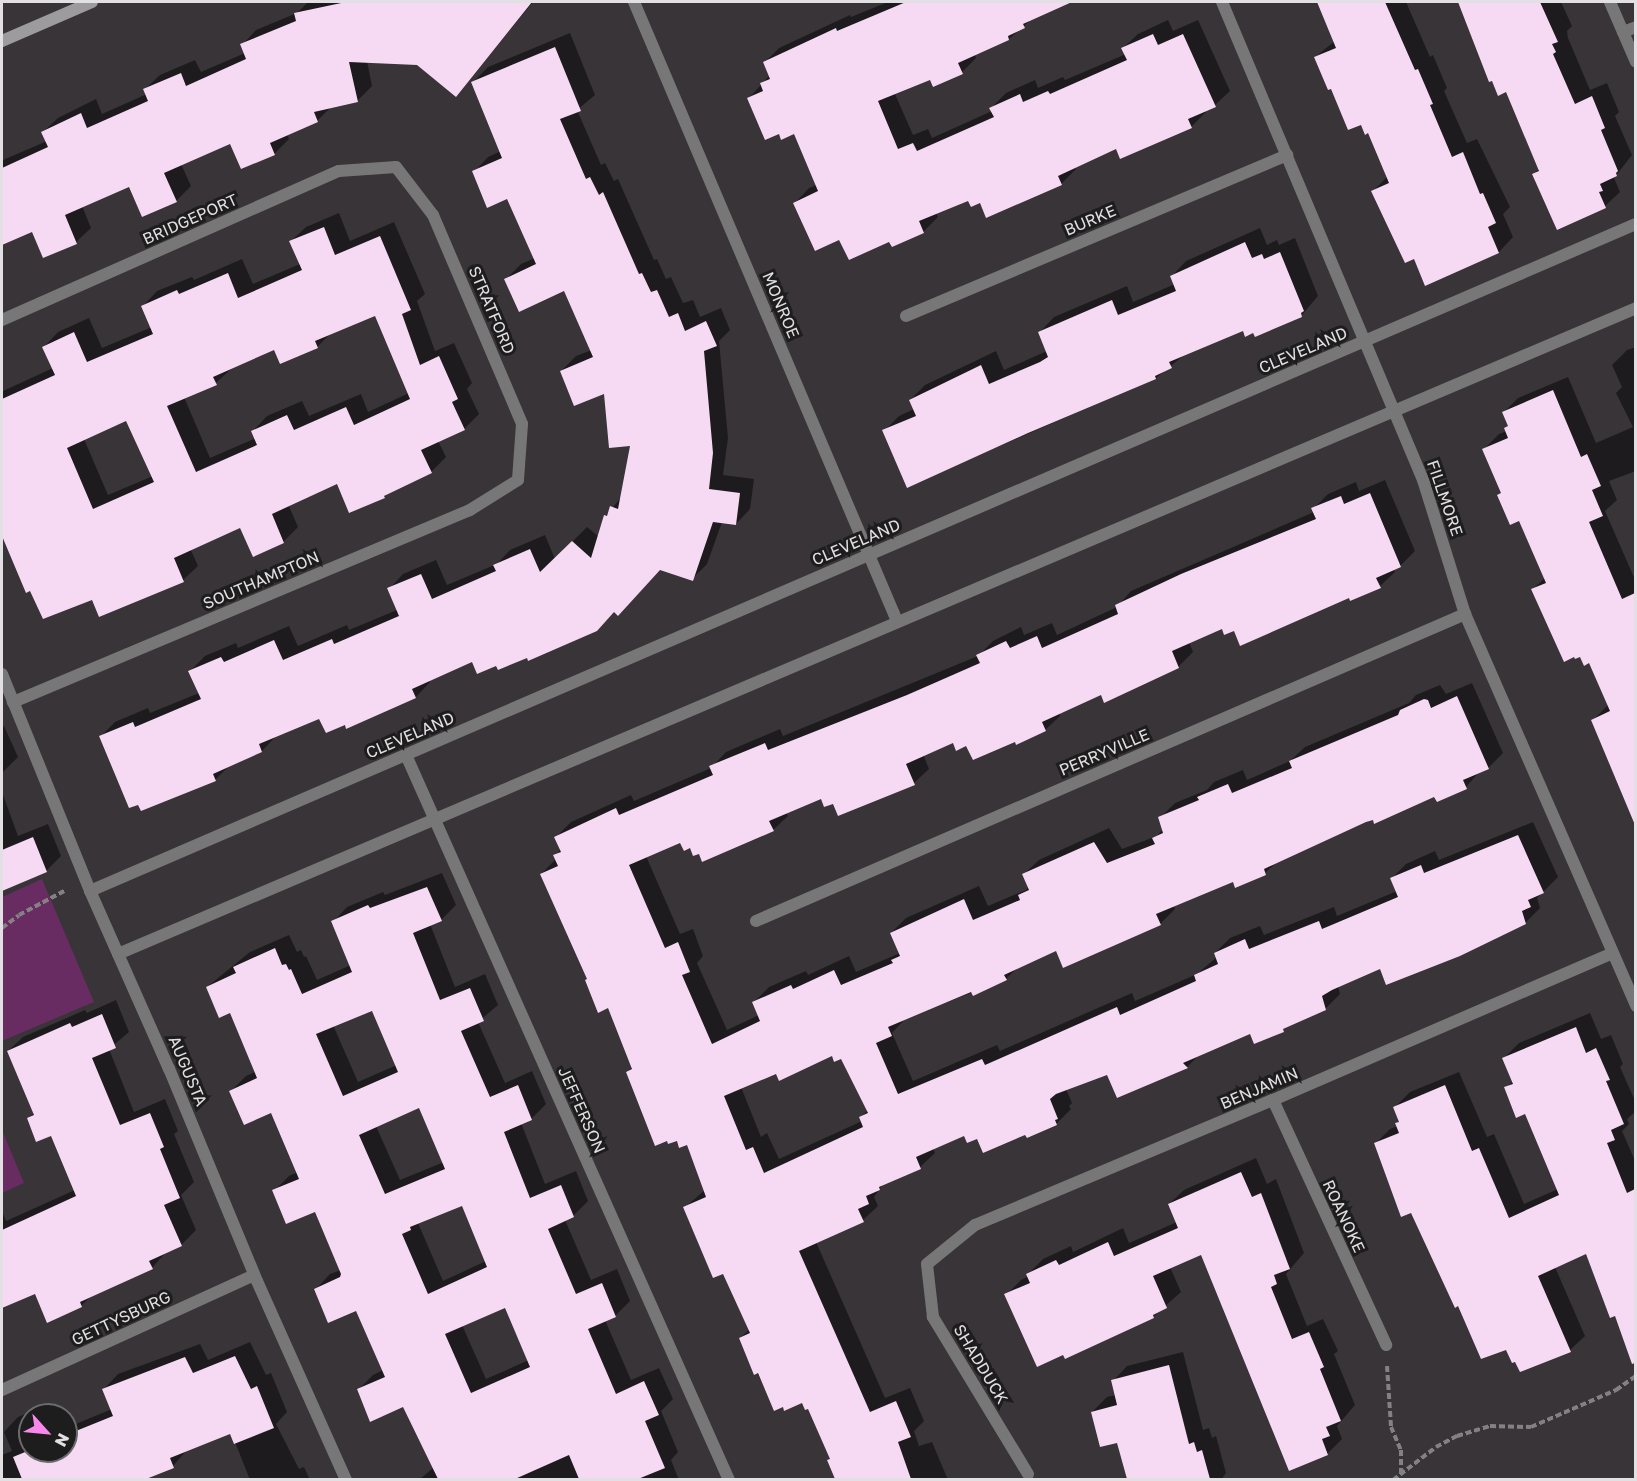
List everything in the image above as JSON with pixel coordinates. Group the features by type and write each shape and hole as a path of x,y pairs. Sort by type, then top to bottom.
{"main road":[{"path":"2,40 92,2"}],"street":[{"name":"MONROE","path":"633,2 897,621"},
{"name":"FILLMORE","path":"1222,2 1424,480 1466,614 1635,1006"},
{"path":"1610,2 1635,62"},
{"path":"1623,32 1635,27"},
{"name":"BURKE","path":"906,316 1287,155"},
{"name":"BRIDGEPORT","path":"2,320 339,171 396,167"},
{"name":"STRATFORD","path":"396,167 433,215 522,424 518,480"},
{"name":"CLEVELAND","path":"88,886 405,754 1635,224"},
{"path":"118,954 1635,308"},
{"name":"SOUTHAMPTON","path":"14,702 470,510 518,480"},
{"name":"PERRYVILLE","path":"756,921 1466,614"},
{"name":"AUGUSTA","path":"2,674 88,886 173,1078 254,1275 346,1479"},
{"name":"JEFFERSON","path":"405,754 729,1479"},
{"name":"BENJAMIN","path":"927,1264 975,1225 1273,1100 1612,953"},
{"name":"ROANOKE","path":"1273,1100 1386,1346"},
{"name":"SHADDUCK","path":"927,1264 933,1317 1028,1474"},
{"name":"GETTYSBURG","path":"2,1390 254,1275"}],"path":[{"path":"2,928 45,899 88,886"},
{"path":"1386,1346 1391,1427 1401,1450 1401,1474"},
{"path":"1393,1479 1436,1447 1457,1436 1490,1426 1531,1427 1616,1390 1635,1376"}],"shaded area":[{"path":"42,879 94,1002 2,1041 2,897"},
{"path":"2,1130 24,1183 2,1193"}],"building":[{"path":"346,2 532,2 456,97 417,65 349,62 358,102 314,112 318,122 270,143 275,155 241,169 230,144 164,173 177,202 142,217 129,187 65,215 77,244 43,258 32,232 2,245 2,168 48,147 41,132 81,113 87,128 148,101 143,89 181,73 186,86 246,59 240,44 296,21 294,13"},
{"path":"906,2 1072,2 1023,24 1025,28 1008,36 1009,40 958,63 963,74 933,87 930,80 878,101 898,149 913,143 917,151 994,117 989,108 1020,94 1023,102 1048,91 1050,94 1127,60 1121,48 1153,34 1158,45 1183,34 1216,107 1188,119 1192,128 1120,159 1116,149 1058,176 1062,185 986,218 980,203 971,207 968,201 919,221 924,233 892,247 889,242 849,260 839,240 815,251 793,203 818,191 794,134 781,140 779,134 765,140 747,98 763,91 760,83 770,79 763,62 836,28 837,31"},
{"path":"1317,2 1385,2 1415,70 1418,69 1452,157 1463,152 1480,194 1483,193 1496,223 1488,227 1499,253 1425,286 1414,259 1405,263 1371,191 1389,183 1368,133 1365,135 1361,125 1348,130 1331,89 1328,90 1314,57 1336,48"},
{"path":"1458,2 1540,2 1558,42 1552,44 1556,52 1553,54 1575,104 1592,96 1605,128 1601,130 1618,171 1617,176 1600,184 1603,191 1599,192 1606,208 1557,230 1532,174 1539,171 1506,92 1498,96 1492,81 1489,82"},
{"path":"555,47 581,111 560,119 586,179 590,177 599,195 603,192 639,274 642,273 651,292 657,290 669,317 678,313 685,331 706,321 717,346 704,351 713,453 709,489 740,493 736,525 713,522 693,581 660,570 618,616 614,612 597,631 528,661 527,658 498,670 496,666 477,674 472,662 412,689 416,698 346,729 345,725 326,733 319,719 259,744 262,752 213,774 216,781 141,811 138,805 129,808 99,736 133,722 135,727 201,699 188,671 221,657 224,662 274,640 283,660 332,639 334,644 399,616 387,588 421,574 432,599 496,571 493,565 530,549 540,572 572,541 591,558 604,515 607,516 610,506 618,509 630,446 609,448 604,394 574,406 560,371 593,357 564,291 519,312 504,279 536,264 507,199 487,208 472,171 502,158 471,82"},
{"path":"324,227 335,255 380,236 411,310 402,314 420,365 439,356 458,399 452,402 465,430 421,450 432,473 384,496 385,498 349,513 337,484 272,514 284,543 253,557 240,528 174,558 184,582 99,617 92,600 43,619 30,591 26,593 2,536 2,399 55,375 42,347 74,332 87,362 153,334 141,306 177,290 179,294 228,273 238,298 302,270 289,241","holes":["375,316 410,399 354,425 346,407 294,430 287,415 251,431 257,445 196,472 167,406 217,385 213,377 274,350 280,364 318,348 315,341","126,421 154,482 93,509 67,448"]},
{"path":"1245,242 1252,258 1262,254 1264,259 1280,252 1304,311 1301,313 1302,317 1255,337 1253,333 1245,337 1243,331 1169,362 1172,368 1155,376 1156,379 1028,433 907,488 882,430 916,416 909,400 981,365 989,384 1040,362 1048,357 1038,332 1112,300 1118,315 1176,291 1170,276"},
{"path":"1553,390 1581,457 1587,454 1601,486 1592,490 1603,516 1589,522 1622,599 1635,593 1635,825 1591,720 1610,711 1589,663 1584,666 1580,657 1564,662 1531,589 1546,583 1519,521 1510,525 1497,495 1501,493 1482,449 1508,438 1504,428 1508,426 1502,412"},
{"path":"1370,493 1401,567 1376,578 1381,588 1350,601 1349,598 1240,646 1234,631 1224,635 1222,629 1172,651 1179,668 1104,703 1101,695 1042,722 1046,731 1016,745 1015,742 973,760 966,746 956,751 953,743 906,764 915,785 838,816 833,804 824,807 821,799 769,821 774,831 702,862 699,854 693,856 690,848 684,851 680,843 629,865 665,948 678,942 690,972 682,975 712,1044 760,1021 752,1002 791,985 793,989 834,970 841,985 893,963 891,960 900,956 890,933 964,899 973,920 1020,900 1018,895 1029,890 1022,874 1094,842 1107,863 1155,844 1152,838 1163,833 1158,817 1199,800 1197,797 1228,784 1232,793 1292,768 1289,761 1398,715 1400,710 1424,699 1428,700 1431,708 1457,696 1489,769 1463,780 1467,789 1437,802 1434,797 1374,824 1373,820 1366,822 1264,869 1266,875 1235,888 1233,882 1156,914 1161,925 1063,968 1056,951 1004,975 1007,980 973,996 971,992 888,1027 892,1036 876,1043 898,1094 982,1059 985,1065 1117,1007 1120,1015 1196,981 1194,975 1218,964 1214,953 1245,939 1249,949 1319,921 1322,929 1398,897 1390,878 1421,865 1424,873 1518,835 1544,893 1528,900 1531,907 1522,911 1526,924 1460,956 1386,985 1380,969 1332,990 1322,996 1326,1010 1283,1029 1284,1032 1254,1044 1250,1034 1183,1063 1188,1068 1117,1098 1107,1075 1056,1094 1050,1099 1058,1119 1055,1120 1057,1125 1027,1138 1025,1135 983,1153 977,1139 967,1143 964,1136 916,1157 921,1169 879,1187 880,1190 866,1196 869,1204 858,1209 864,1222 799,1251 870,1412 896,1401 911,1437 898,1442 911,1479 835,1479 827,1460 830,1459 808,1409 805,1410 802,1403 784,1411 783,1407 774,1411 758,1373 754,1375 739,1338 750,1333 723,1274 713,1278 683,1207 706,1197 687,1145 679,1148 677,1141 668,1144 667,1141 655,1146 626,1072 632,1069 608,1008 598,1013 585,980 587,979 540,874 558,866 553,855 561,852 554,837 616,808 619,815 713,775 709,766 765,743 768,750 907,695 980,663 976,655 1006,641 1010,648 1037,636 1042,648 1118,614 1115,605 1181,574 1316,519 1311,508 1341,496 1344,504","holes":["832,1056 834,1062 841,1059 868,1113 859,1117 863,1127 764,1173 753,1147 746,1150 724,1096 776,1074 779,1081"]},
{"path":"33,837 47,872 2,891 2,850"},
{"path":"427,887 442,921 413,933 440,1000 470,988 484,1021 461,1031 490,1097 518,1085 532,1120 504,1132 530,1198 561,1185 574,1217 548,1229 576,1294 602,1283 616,1317 588,1329 616,1394 644,1381 659,1415 645,1421 665,1468 638,1479 579,1479 569,1455 515,1479 438,1479 403,1407 370,1422 357,1389 385,1377 356,1311 328,1323 314,1289 340,1277 341,1274 315,1212 286,1224 272,1190 299,1179 271,1113 244,1125 229,1091 257,1078 230,1013 219,1018 206,987 236,973 233,967 275,948 282,965 286,964 289,970 291,969 302,994 352,972 331,921 368,905 370,908","holes":["372,1011 398,1072 343,1096 316,1034","419,1108 445,1169 385,1194 359,1135","462,1206 487,1267 428,1294 402,1234 411,1230 410,1227","505,1308 530,1367 471,1393 445,1334"]},
{"path":"102,1014 116,1048 92,1058 120,1125 150,1113 164,1147 160,1149 180,1198 164,1205 182,1246 149,1261 153,1269 80,1302 82,1307 47,1323 35,1294 2,1308 2,1230 76,1196 51,1136 36,1142 27,1118 34,1115 7,1051 70,1023 72,1027"},
{"path":"1576,1027 1586,1053 1596,1048 1610,1080 1606,1081 1624,1124 1611,1130 1615,1140 1607,1143 1627,1193 1635,1189 1635,1363 1632,1364 1615,1316 1610,1318 1586,1254 1538,1276 1571,1352 1520,1372 1515,1362 1512,1363 1506,1350 1481,1359 1458,1306 1455,1308 1411,1213 1401,1217 1374,1143 1399,1133 1395,1123 1399,1122 1393,1107 1445,1085 1472,1151 1479,1148 1509,1218 1559,1195 1525,1114 1516,1118 1504,1087 1513,1084 1502,1058"},
{"path":"1241,1172 1252,1197 1261,1193 1290,1269 1274,1275 1277,1284 1271,1287 1292,1339 1309,1332 1324,1367 1320,1369 1341,1421 1326,1427 1330,1436 1322,1439 1328,1455 1289,1471 1201,1255 1153,1276 1167,1308 1153,1315 1154,1318 1065,1359 1063,1355 1037,1367 1004,1294 1030,1283 1026,1274 1056,1260 1059,1265 1108,1242 1114,1256 1178,1228 1168,1204"},
{"path":"235,1356 251,1389 257,1386 274,1428 234,1444 230,1434 170,1458 174,1468 146,1479 22,1479 13,1457 18,1455 18,1463 78,1463 78,1430 113,1416 102,1389 185,1357 193,1373"},
{"path":"1169,1365 1189,1444 1194,1442 1197,1452 1202,1450 1210,1479 1127,1479 1117,1443 1100,1447 1091,1412 1117,1405 1111,1380"}]}
